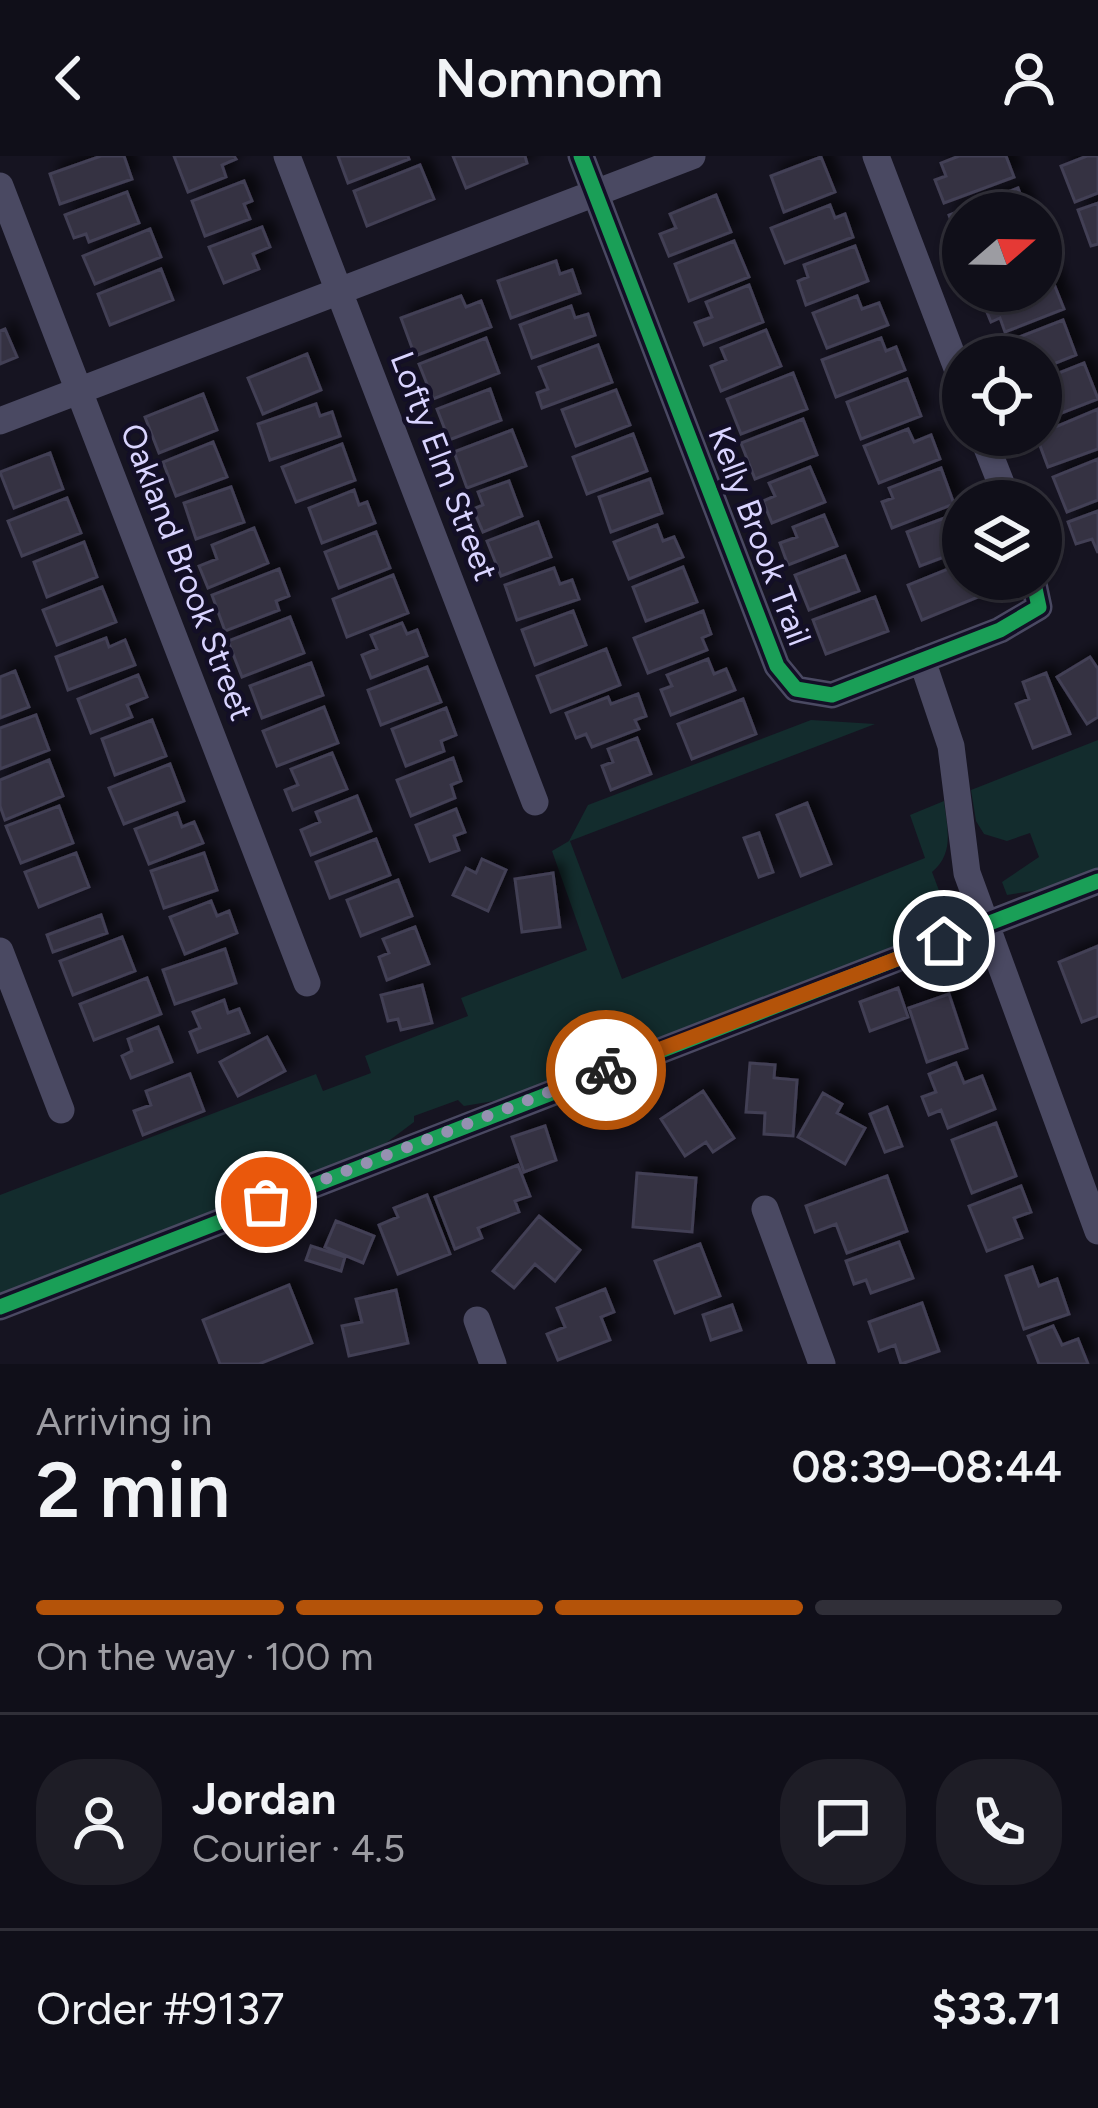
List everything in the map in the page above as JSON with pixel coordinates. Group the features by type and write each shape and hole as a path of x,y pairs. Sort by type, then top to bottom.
{"street":[{"name":"Lofty Elm Street","path":"286,156 535,802"},
{"name":"Kelly Brook Trail","path":"581,156 777,666 796,689 832,695 1000,630 1029,600"},
{"path":"0,421 692,156"},
{"path":"876,156 945,336"},
{"name":"Oakland Brook Street","path":"0,186 307,982"},
{"path":"922,660 951,746 968,873 1096,1218"},
{"path":"0,1307 1098,881"},
{"path":"0,951 61,1110"},
{"path":"765,1209 822,1364"},
{"path":"477,1319 493,1364"}],"green space":[{"path":"811,720 875,724 570,841 622,979 925,858 910,815 944,801 947,848 932,872 949,917 926,936 506,1099 464,1106 458,1100 414,1116 414,1122 382,1146 0,1294 0,1195 316,1074 323,1091 371,1073 365,1056 468,1016 461,998 587,950 552,851 569,841 588,805"},
{"path":"1098,740 1098,869 1045,889 1007,895 1002,882 1039,857 1030,833 1007,841 984,834 976,821 971,790"}],"building":[{"path":"101,156 124,156 132,179 60,204 50,174"},
{"path":"174,156 236,159 222,165 226,177 188,192"},
{"path":"338,156 408,156 409,159 348,183"},
{"path":"453,156 525,156 527,163 466,188"},
{"path":"959,156 1006,156 1014,177 974,192 942,192 942,198 935,180 946,176 941,163"},
{"path":"1098,156 1098,193 1075,202 1061,166"},
{"path":"821,157 835,192 784,212 771,176"},
{"path":"420,165 434,199 367,226 354,191"},
{"path":"244,181 252,201 244,204 250,219 205,236 192,201"},
{"path":"127,192 139,223 89,242 86,234 74,238 65,215"},
{"path":"716,195 731,232 669,256 660,234 676,228 670,214"},
{"path":"1098,203 1098,244 1091,246 1078,210"},
{"path":"830,205 835,218 845,214 853,237 785,263 771,228"},
{"path":"262,227 270,247 253,254 259,269 224,283 209,247"},
{"path":"150,229 161,257 95,284 83,256"},
{"path":"734,241 749,277 689,301 675,264"},
{"path":"855,246 868,281 806,305 798,281 808,277 804,265"},
{"path":"556,261 560,274 572,270 580,293 511,318 498,281"},
{"path":"161,269 173,300 110,325 98,294"},
{"path":"749,285 763,322 704,345 695,323 712,317 706,302"},
{"path":"461,296 466,307 481,301 491,327 415,356 401,318"},
{"path":"857,296 862,309 879,303 888,325 827,348 813,313"},
{"path":"571,306 575,318 588,314 595,335 532,358 520,325"},
{"path":"987,312 1056,312 1005,332 1000,318 991,322"},
{"path":"1063,320 1076,355 1062,361 1062,336 1022,336"},
{"path":"5,329 17,357 0,364 0,331"},
{"path":"766,330 781,366 721,391 711,366 726,360 721,348"},
{"path":"486,338 499,373 433,399 419,364"},
{"path":"881,338 886,351 896,347 905,370 836,397 822,360"},
{"path":"598,345 612,382 542,408 537,393 548,389 539,367"},
{"path":"307,354 321,390 263,414 248,378"},
{"path":"1084,363 1098,399 1062,413 1062,372"},
{"path":"793,373 807,409 741,434 727,399"},
{"path":"907,379 921,416 861,439 847,402"},
{"path":"490,389 501,420 449,440 437,409"},
{"path":"616,390 630,425 576,446 562,410"},
{"path":"203,394 217,430 159,453 145,417"},
{"path":"316,404 320,416 332,412 340,436 270,460 258,424"},
{"path":"1098,409 1098,449 1048,467 1044,456 1062,456 1062,424"},
{"path":"803,419 817,455 755,479 741,443"},
{"path":"908,429 914,442 931,435 940,459 879,483 864,446"},
{"path":"512,430 526,466 467,488 454,452"},
{"path":"633,434 647,471 587,494 573,457"},
{"path":"213,442 227,477 176,496 163,462"},
{"path":"342,444 355,480 296,502 282,467"},
{"path":"50,453 63,489 14,508 0,472"},
{"path":"1098,459 1098,500 1067,512 1062,480 1053,477"},
{"path":"810,467 825,502 772,523 763,501 775,496 769,483"},
{"path":"941,468 945,480 942,509 892,528 882,502 893,498 889,488"},
{"path":"650,479 662,513 611,532 599,497"},
{"path":"509,481 522,516 483,532 473,509 483,505 478,492"},
{"path":"231,487 244,522 196,539 184,503"},
{"path":"354,490 359,505 367,502 375,523 322,543 309,508"},
{"path":"67,498 81,533 22,556 8,521"},
{"path":"1098,511 1098,553 1092,539 1076,544 1068,522"},
{"path":"824,515 837,546 788,565 780,543 797,537 793,527"},
{"path":"942,519 942,558 920,566 907,532"},
{"path":"538,522 551,557 501,576 487,541"},
{"path":"657,525 663,541 674,537 683,557 629,579 614,542"},
{"path":"254,528 268,563 208,588 199,566 217,559 212,545"},
{"path":"376,532 390,568 339,588 325,552"},
{"path":"84,542 97,577 47,597 34,562"},
{"path":"845,556 859,591 809,610 795,575"},
{"path":"683,567 697,602 646,621 633,587"},
{"path":"554,568 560,584 572,580 579,599 517,620 505,585"},
{"path":"279,569 289,596 276,601 279,610 225,631 212,595"},
{"path":"942,571 942,600 971,600 922,620 908,585"},
{"path":"393,575 408,613 347,637 333,599"},
{"path":"102,587 116,622 57,645 43,610"},
{"path":"875,597 888,631 826,654 813,620"},
{"path":"573,611 586,645 535,665 522,630"},
{"path":"703,611 711,634 702,638 707,650 648,673 634,638"},
{"path":"290,617 304,653 242,677 228,641"},
{"path":"402,623 407,634 417,630 427,656 371,678 362,655 377,649 371,635"},
{"path":"106,638 109,647 125,640 135,665 68,690 56,657"},
{"path":"606,649 620,685 551,712 537,676"},
{"path":"1090,657 1098,669 1098,717 1087,724 1057,677"},
{"path":"708,659 714,674 726,669 735,690 671,715 661,690 672,686 667,675"},
{"path":"311,663 323,695 262,718 250,686"},
{"path":"427,667 441,702 381,725 368,690"},
{"path":"15,671 29,707 0,718 0,677"},
{"path":"1046,673 1070,734 1033,748 1016,704 1029,699 1023,682"},
{"path":"138,675 147,697 127,705 132,717 91,733 78,699"},
{"path":"638,694 646,716 635,720 639,729 592,747 586,734 576,738 566,713 608,697 611,704"},
{"path":"743,699 756,734 692,759 678,724"},
{"path":"324,707 338,743 277,766 263,731"},
{"path":"446,708 456,735 441,741 444,751 406,766 392,729"},
{"path":"36,715 49,750 0,769 0,728"},
{"path":"152,720 166,756 115,775 102,739"},
{"path":"637,738 651,774 611,790 602,766 613,762 608,749"},
{"path":"332,753 347,789 293,810 285,790 298,785 291,769"},
{"path":"453,758 461,781 451,785 455,798 411,816 397,780"},
{"path":"49,760 63,796 5,820 0,780"},
{"path":"170,764 184,801 124,824 109,788"},
{"path":"357,796 371,831 311,855 301,830 320,822 316,812"},
{"path":"807,803 831,864 801,876 777,815"},
{"path":"59,806 73,843 21,863 6,826"},
{"path":"456,809 465,832 454,836 459,850 430,861 416,825"},
{"path":"177,813 182,827 194,822 203,843 149,864 135,829"},
{"path":"759,833 773,872 759,877 744,838"},
{"path":"376,839 390,875 330,898 316,862"},
{"path":"76,853 89,887 39,907 25,872"},
{"path":"204,853 217,890 164,908 151,871"},
{"path":"482,859 506,870 488,911 453,895 466,868 476,873"},
{"path":"553,873 560,927 522,932 515,879"},
{"path":"398,880 412,916 361,936 347,900"},
{"path":"211,901 217,916 229,911 237,933 185,954 170,917"},
{"path":"101,915 107,933 53,952 47,935"},
{"path":"415,927 429,964 387,980 379,957 389,953 383,939"},
{"path":"122,937 135,971 73,995 60,961"},
{"path":"1098,946 1098,1016 1082,1022 1059,962"},
{"path":"225,949 236,983 175,1004 163,970"},
{"path":"147,978 161,1014 94,1040 80,1004"},
{"path":"422,985 432,1023 401,1030 398,1019 388,1021 381,995"},
{"path":"898,988 908,1017 870,1031 860,1002"},
{"path":"949,994 967,1048 927,1062 909,1008"},
{"path":"224,1000 228,1013 239,1009 249,1033 198,1052 190,1032 200,1028 193,1012"},
{"path":"158,1027 172,1062 131,1078 122,1056 132,1051 128,1039"},
{"path":"267,1037 285,1071 238,1096 220,1062"},
{"path":"750,1063 775,1065 774,1078 797,1080 793,1136 764,1134 765,1113 746,1112"},
{"path":"956,1063 964,1083 982,1076 995,1109 948,1128 941,1110 929,1115 922,1097 936,1092 929,1074"},
{"path":"190,1074 204,1111 143,1135 134,1111 151,1105 146,1091"},
{"path":"703,1091 734,1138 713,1152 706,1142 685,1156 661,1119"},
{"path":"823,1093 842,1104 837,1113 865,1128 845,1164 798,1137"},
{"path":"887,1107 902,1146 885,1152 870,1114"},
{"path":"996,1123 1016,1176 972,1193 952,1140"},
{"path":"545,1126 556,1160 524,1172 512,1137"},
{"path":"518,1165 530,1196 515,1201 519,1212 478,1228 482,1238 455,1249 435,1197"},
{"path":"637,1173 696,1178 692,1232 633,1227"},
{"path":"887,1176 907,1231 847,1253 836,1224 815,1232 806,1206"},
{"path":"1021,1186 1031,1212 1014,1218 1022,1238 987,1251 969,1206"},
{"path":"427,1195 450,1254 398,1274 379,1225 398,1217 394,1208"},
{"path":"539,1216 580,1250 555,1281 535,1264 514,1288 493,1271"},
{"path":"336,1221 374,1236 363,1263 325,1247"},
{"path":"899,1242 913,1278 871,1293 866,1280 854,1284 846,1261"},
{"path":"700,1244 720,1296 675,1313 655,1261"},
{"path":"311,1246 345,1257 341,1271 306,1260"},
{"path":"1032,1267 1039,1286 1057,1279 1069,1314 1024,1329 1006,1276"},
{"path":"289,1285 312,1343 259,1364 220,1364 203,1320"},
{"path":"605,1289 614,1312 601,1317 610,1340 558,1360 547,1334 565,1327 557,1308"},
{"path":"396,1290 408,1343 349,1356 342,1326 362,1322 356,1299"},
{"path":"922,1303 939,1351 901,1364 895,1345 879,1351 869,1322"},
{"path":"732,1305 741,1330 711,1340 703,1315"},
{"path":"1053,1326 1062,1345 1078,1339 1088,1364 1039,1364 1028,1336"}],"cycle path":[{"path":"581,156 777,666 796,689 832,695 1000,630 1039,607 1038,600"},
{"path":"0,1307 1098,881"}],"way so far":[{"path":"266,1202 606,1070"}],"route":[{"path":"606,1070 944,941"}]}
